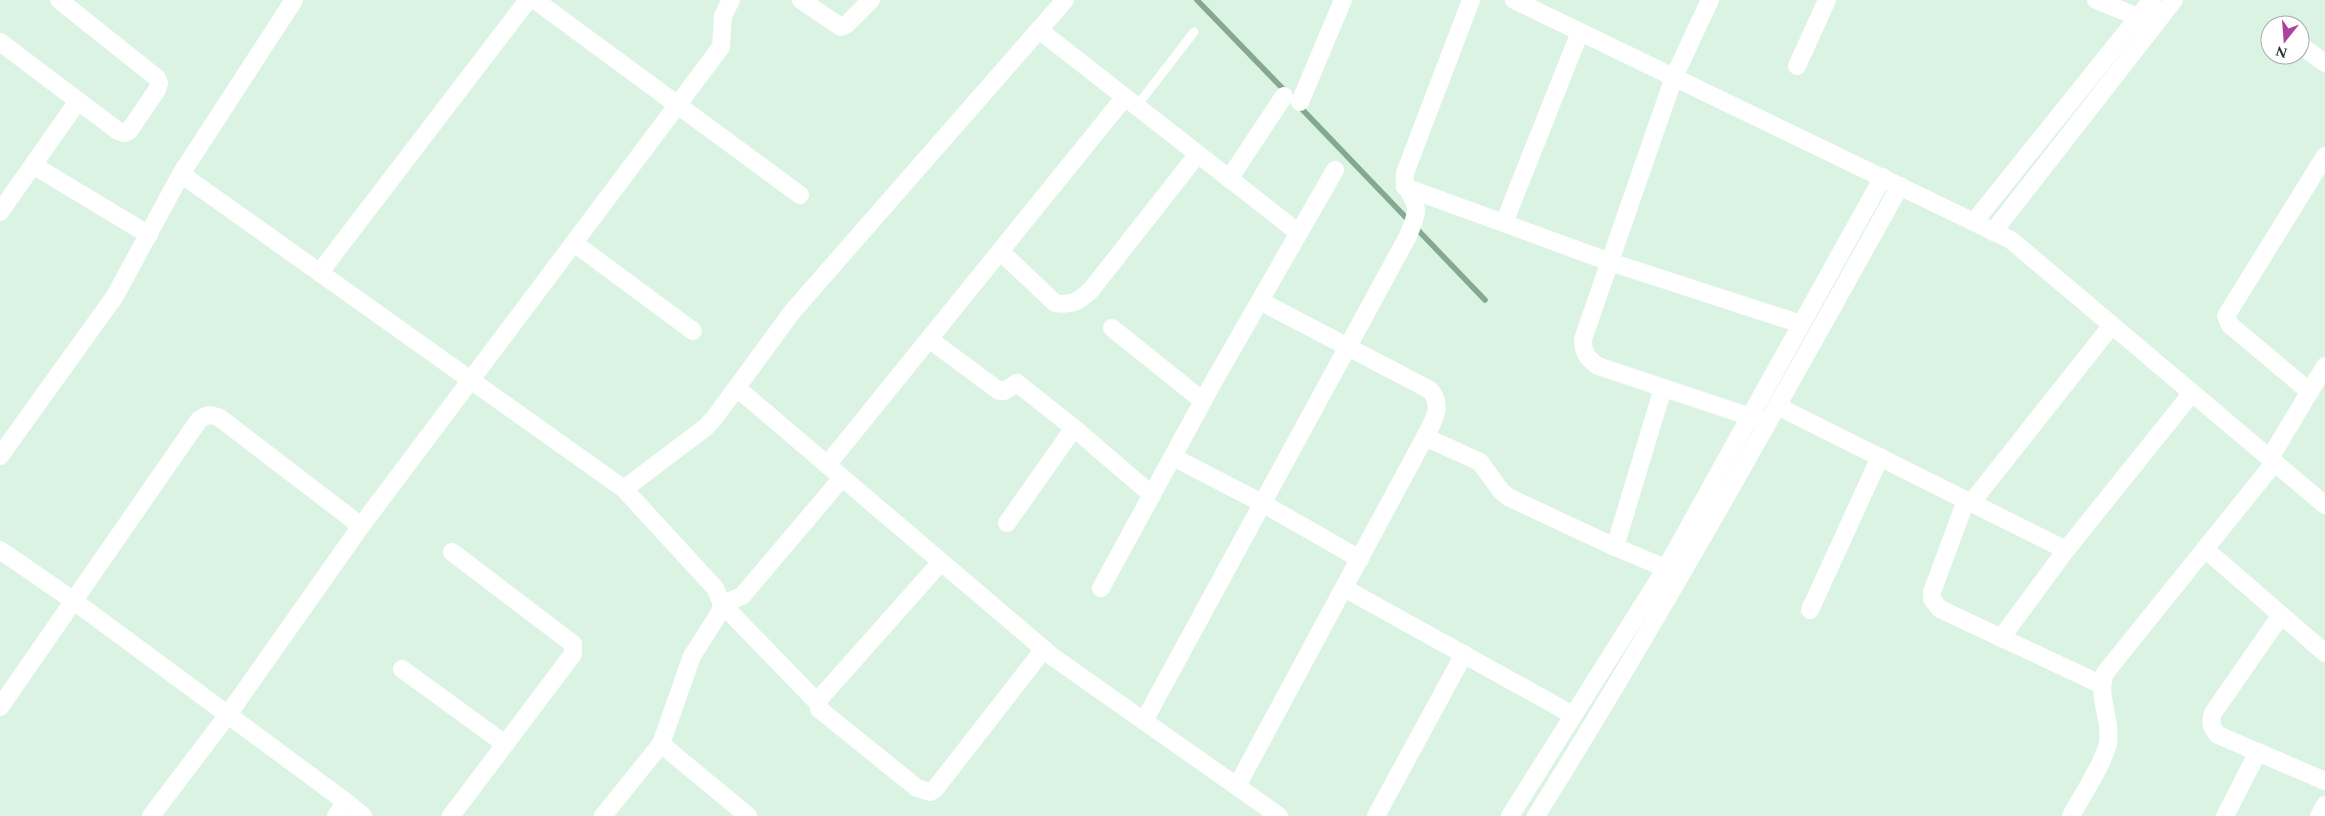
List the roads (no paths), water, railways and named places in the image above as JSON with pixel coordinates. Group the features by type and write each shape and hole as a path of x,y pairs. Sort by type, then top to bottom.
{"street":[{"path":"0,42 118,131 125,133 129,131 160,83 157,78 59,0"},
{"path":"0,456 98,321 149,235 181,174 294,0"},
{"path":"320,272 528,0"},
{"path":"535,0 800,195"},
{"path":"152,816 227,716 361,526 721,46 723,16 731,0"},
{"path":"801,0 841,27 847,24 871,0"},
{"path":"624,489 706,427 792,312 1065,0"},
{"path":"1229,179 1292,99 1343,0"},
{"path":"1144,721 1408,236 1416,211 1414,202 1405,187 1405,173 1471,0"},
{"path":"1514,0 2011,240 2325,505"},
{"path":"1710,0 1674,77 1583,340 1583,350 1588,360 1598,366 1768,423"},
{"path":"1797,66 1827,0"},
{"path":"2096,0 2155,25"},
{"path":"1974,222 2152,0"},
{"path":"1993,232 2174,0"},
{"path":"1039,30 1299,233"},
{"path":"1504,223 1580,32"},
{"path":"2310,52 2325,63"},
{"path":"0,212 78,101"},
{"path":"827,465 1000,251 1130,102"},
{"path":"1000,251 1055,302 1066,305 1077,302 1091,290 1197,155"},
{"path":"2310,392 2230,325 2226,316 2325,156"},
{"path":"33,165 149,235"},
{"path":"1102,588 1204,401 1335,170"},
{"path":"181,174 624,489 715,588 722,604 818,703 819,709 917,788 930,792 935,789 1044,649"},
{"path":"1510,816 1666,568 1883,177"},
{"path":"1536,816 1594,724 1682,575 1900,186"},
{"path":"1405,187 1610,262 1801,324"},
{"path":"574,244 693,331"},
{"path":"1237,786 1425,437 1438,405 1436,397 1430,390 1260,301"},
{"path":"2102,685 1940,609 1932,599 1932,592 1968,501 2112,325"},
{"path":"1112,328 1204,401"},
{"path":"929,339 999,391 1004,391 1014,382 1017,383 1074,428 1152,495"},
{"path":"2071,816 2108,743 2109,727 2102,685 2109,667 2205,549 2273,460 2325,366"},
{"path":"737,388 1044,649 1279,816"},
{"path":"1614,547 1663,388"},
{"path":"2001,638 2066,550 2192,392"},
{"path":"1777,406 2066,550"},
{"path":"0,707 199,420 205,415 220,418 361,526"},
{"path":"1007,524 1074,428"},
{"path":"1425,437 1480,462 1501,491 1508,497 1614,547 1682,575"},
{"path":"1173,457 1262,503 1360,559"},
{"path":"1810,610 1880,457"},
{"path":"722,604 742,596 842,478"},
{"path":"2205,549 2325,653"},
{"path":"0,550 74,601 227,716 341,809 363,816"},
{"path":"451,816 573,654 574,649 573,644 452,552"},
{"path":"818,703 821,697 941,562"},
{"path":"1344,588 1574,715"},
{"path":"603,816 661,744 692,656 720,612 722,604"},
{"path":"2281,615 2213,713 2210,721 2212,728 2218,734 2325,782"},
{"path":"1376,816 1464,654"},
{"path":"402,669 505,744"},
{"path":"661,744 748,816"},
{"path":"2225,816 2258,752"},
{"path":"2319,816 2325,805"}],"lane":[{"path":"1130,102 1194,32"}],"waterway":[{"path":"1197,0 1287,93"},
{"path":"1298,105 1485,300"}]}
